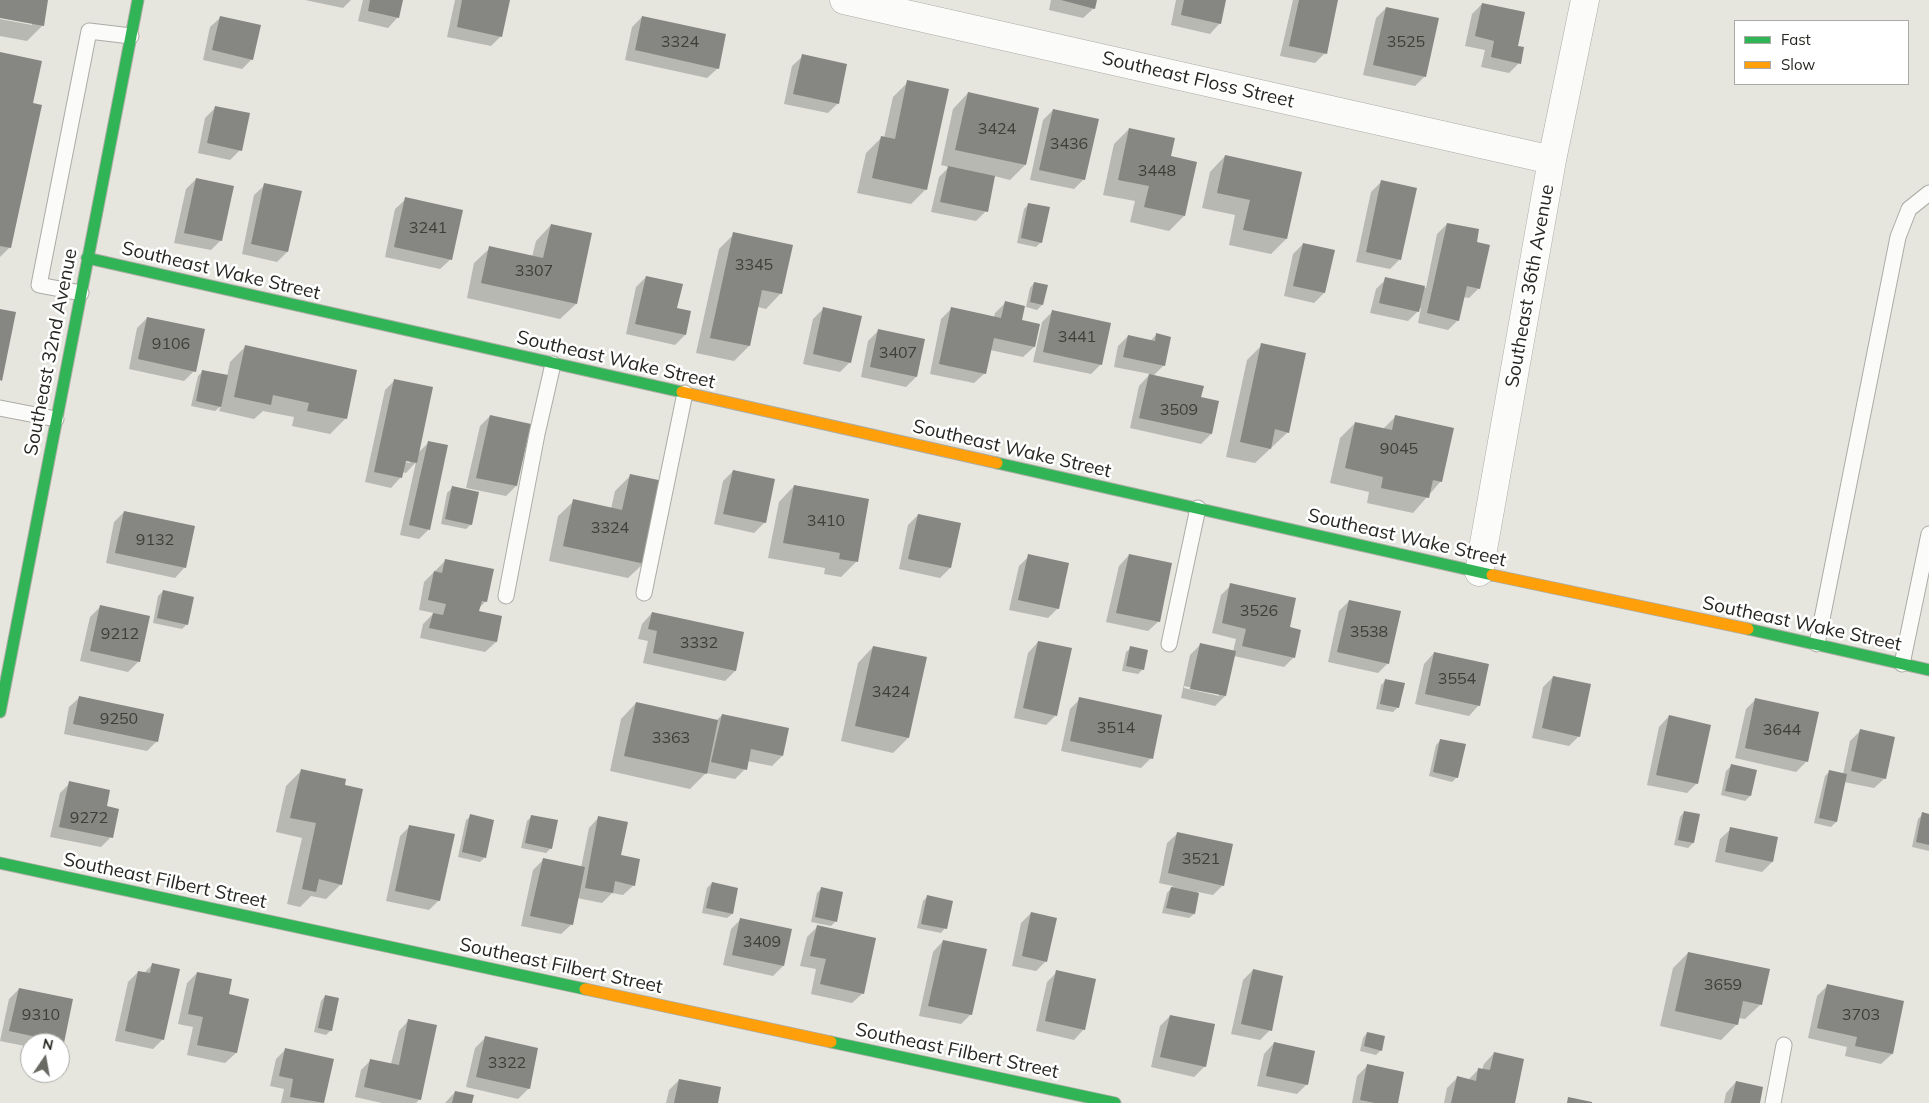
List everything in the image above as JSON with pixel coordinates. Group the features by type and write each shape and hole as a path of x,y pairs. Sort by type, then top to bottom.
{"street":[{"name":"Southeast 32nd Avenue","path":"2,694 138,0"},
{"name":"Southeast Floss Street","path":"844,0 1552,160"},
{"name":"Southeast 36th Avenue","path":"1479,572 1552,160 1585,0"},
{"name":"Southeast Wake Street","path":"87,258 1479,572 1817,644 1929,670"},
{"name":"Southeast Filbert Street","path":"0,863 1115,1103"}],"lane":[{"path":"80,293 39,286 89,31 131,36"},
{"path":"1817,644 1898,237 1909,209 1929,193"},
{"path":"506,596 535,443 553,364"},
{"path":"644,593 684,393"},
{"path":"0,408 56,419"},
{"path":"1169,644 1198,508"},
{"path":"1902,664 1929,534"},
{"path":"1772,1103 1784,1045"}],"building":[{"path":"0,0 48,0 44,26 0,18"},
{"path":"370,0 403,0 399,18 368,11"},
{"path":"462,0 510,0 502,37 457,27"},
{"path":"1061,0 1097,0 1095,9"},
{"path":"1184,0 1226,0 1221,24 1181,15"},
{"path":"1299,0 1338,0 1327,54 1289,46"},
{"path":"1482,3 1525,12 1518,46 1524,47 1521,64 1491,57 1494,41 1475,36"},
{"path":"1386,7 1439,18 1426,77 1373,65"},
{"path":"220,16 261,25 253,60 212,50"},
{"path":"642,16 726,34 719,69 635,50"},
{"path":"0,52 42,61 33,103 42,105 11,248 0,246"},
{"path":"802,54 847,64 839,104 793,94"},
{"path":"907,80 949,89 927,190 872,178 881,136 895,139"},
{"path":"968,92 1039,108 1026,165 955,150"},
{"path":"215,106 250,113 242,151 207,143"},
{"path":"1053,109 1099,119 1085,180 1039,170"},
{"path":"1129,128 1175,138 1171,156 1197,162 1185,216 1144,207 1149,186 1118,180"},
{"path":"1225,155 1302,172 1287,239 1243,230 1250,200 1217,193"},
{"path":"948,166 995,176 988,212 940,202"},
{"path":"196,178 234,186 222,241 184,233"},
{"path":"1381,180 1417,188 1401,260 1366,252"},
{"path":"264,183 302,191 288,252 251,244"},
{"path":"405,197 463,210 452,260 394,247"},
{"path":"1028,203 1050,207 1042,243 1021,238"},
{"path":"1447,223 1479,229 1477,242 1490,245 1480,289 1467,286 1459,321 1427,313"},
{"path":"551,224 592,233 577,304 481,283 489,246 543,258"},
{"path":"733,232 793,245 782,294 762,290 750,346 710,338"},
{"path":"1303,243 1335,250 1325,293 1293,286"},
{"path":"646,276 683,284 677,308 691,311 686,335 635,324"},
{"path":"1385,277 1425,286 1419,312 1379,303"},
{"path":"1034,282 1048,285 1043,305 1030,302"},
{"path":"1005,301 1025,306 1022,320 1040,324 1035,347 994,338 986,374 939,364 951,307 1001,318"},
{"path":"823,307 862,316 851,363 813,354"},
{"path":"0,309 16,312 2,381 0,380"},
{"path":"1052,310 1111,323 1102,365 1043,352"},
{"path":"147,317 205,329 196,372 138,359"},
{"path":"878,329 925,339 917,377 870,367"},
{"path":"1156,333 1171,337 1165,366 1123,357 1128,335 1155,341"},
{"path":"1261,343 1306,353 1289,433 1275,429 1271,449 1240,442"},
{"path":"245,345 357,370 347,419 307,411 309,403 273,395 271,405 234,397"},
{"path":"202,370 228,375 221,407 196,401"},
{"path":"1149,374 1204,386 1201,397 1219,401 1212,434 1139,418"},
{"path":"394,379 433,387 417,463 406,461 402,478 374,472"},
{"path":"490,415 531,424 517,486 476,478"},
{"path":"1395,415 1454,428 1442,482 1433,480 1429,498 1381,488 1383,477 1345,468 1355,422 1392,430"},
{"path":"428,441 448,445 430,530 409,525"},
{"path":"733,470 775,479 766,523 723,514"},
{"path":"630,474 663,481 645,564 563,546 573,499 622,510"},
{"path":"794,485 869,499 858,562 839,559 840,553 783,543"},
{"path":"452,486 479,492 472,525 445,519"},
{"path":"124,511 195,526 186,568 115,553"},
{"path":"918,514 961,523 951,568 908,559"},
{"path":"1028,554 1069,563 1059,609 1018,600"},
{"path":"1129,554 1172,563 1160,622 1116,613"},
{"path":"445,559 494,569 487,602 482,601 479,611 502,616 497,642 429,628 433,613 443,615 446,604 428,600 434,571 442,573"},
{"path":"1230,583 1296,598 1290,627 1301,630 1295,658 1242,646 1246,629 1222,623"},
{"path":"163,590 194,597 188,625 157,618"},
{"path":"1349,600 1401,611 1389,664 1337,652"},
{"path":"100,605 150,616 140,662 90,651"},
{"path":"652,612 744,632 736,671 653,653 657,631 648,629"},
{"path":"1038,641 1072,648 1057,716 1023,708"},
{"path":"1200,643 1236,651 1226,696 1190,689"},
{"path":"873,646 927,657 909,738 855,726"},
{"path":"1130,646 1148,650 1144,670 1126,666"},
{"path":"1434,652 1489,664 1480,706 1425,694"},
{"path":"1553,676 1591,684 1580,737 1542,728"},
{"path":"1385,679 1405,683 1399,708 1380,704"},
{"path":"79,696 164,714 158,742 73,724"},
{"path":"1079,697 1162,715 1153,759 1070,741"},
{"path":"1755,698 1819,712 1808,762 1745,748"},
{"path":"636,702 718,720 707,774 624,756"},
{"path":"722,714 789,728 783,756 751,749 747,770 711,762"},
{"path":"1669,715 1711,725 1698,784 1656,775"},
{"path":"1860,729 1895,737 1886,779 1851,771"},
{"path":"1440,739 1466,744 1458,778 1433,772"},
{"path":"1731,764 1757,770 1751,796 1725,791"},
{"path":"301,769 346,779 345,785 363,789 342,885 319,879 316,892 302,889 316,823 290,818"},
{"path":"1829,770 1847,774 1837,822 1819,818"},
{"path":"69,781 110,790 107,806 119,809 113,838 59,827"},
{"path":"1684,811 1700,814 1694,843 1678,840"},
{"path":"1922,812 1929,814 1929,845 1916,842"},
{"path":"470,814 494,820 486,858 462,852"},
{"path":"531,815 558,820 552,849 525,843"},
{"path":"598,816 628,822 621,855 640,859 635,886 615,881 613,893 585,888"},
{"path":"409,825 455,834 440,901 395,891"},
{"path":"1730,827 1778,837 1773,862 1725,852"},
{"path":"1177,832 1233,844 1224,886 1168,873"},
{"path":"543,858 585,867 573,925 530,916"},
{"path":"712,882 738,888 733,914 706,908"},
{"path":"821,887 843,892 837,922 815,917"},
{"path":"1171,887 1199,893 1195,914 1166,908"},
{"path":"927,895 953,901 947,929 921,924"},
{"path":"1031,912 1057,918 1047,962 1022,956"},
{"path":"740,918 792,929 784,966 732,955"},
{"path":"817,925 876,938 864,994 820,984 826,959 810,956"},
{"path":"943,940 987,949 972,1015 928,1006"},
{"path":"1688,952 1770,969 1762,1005 1743,1001 1738,1025 1675,1011"},
{"path":"152,963 180,969 164,1040 125,1031 138,971 150,973"},
{"path":"1253,969 1283,976 1272,1031 1241,1024"},
{"path":"1056,970 1096,979 1085,1030 1045,1021"},
{"path":"197,972 232,979 229,994 249,999 237,1053 197,1045 203,1017 188,1014"},
{"path":"1827,984 1904,1001 1893,1054 1855,1046 1857,1037 1817,1028"},
{"path":"19,988 73,999 66,1033 20,1033 9,1031"},
{"path":"325,995 339,998 332,1031 318,1028"},
{"path":"1170,1015 1215,1024 1206,1067 1160,1057"},
{"path":"408,1019 437,1025 421,1100 364,1087 370,1059 399,1065"},
{"path":"1367,1032 1385,1036 1382,1051 1364,1046"},
{"path":"485,1036 538,1048 530,1089 476,1077"},
{"path":"1274,1042 1315,1051 1308,1085 1266,1076"},
{"path":"285,1048 334,1059 324,1103 290,1097 293,1079 279,1076"},
{"path":"1494,1052 1524,1059 1515,1103 1451,1103 1457,1076 1476,1081 1478,1068 1490,1070"},
{"path":"1367,1064 1404,1072 1398,1103 1375,1103 1360,1100"},
{"path":"679,1079 721,1087 718,1103 674,1103"},
{"path":"1736,1081 1763,1087 1760,1103 1731,1103"},
{"path":"455,1091 474,1095 472,1103 452,1103"},
{"path":"1568,1097 1592,1102 1592,1103 1567,1103"}],"traffic: fast":[{"path":"0,712 138,0"},
{"path":"87,258 682,392"},
{"path":"997,463 1492,575"},
{"path":"1748,629 1929,670"},
{"path":"0,863 585,989"},
{"path":"831,1042 1115,1103"}],"traffic: slow":[{"path":"682,392 997,463"},
{"path":"1492,575 1748,629"},
{"path":"585,989 831,1042"}]}
